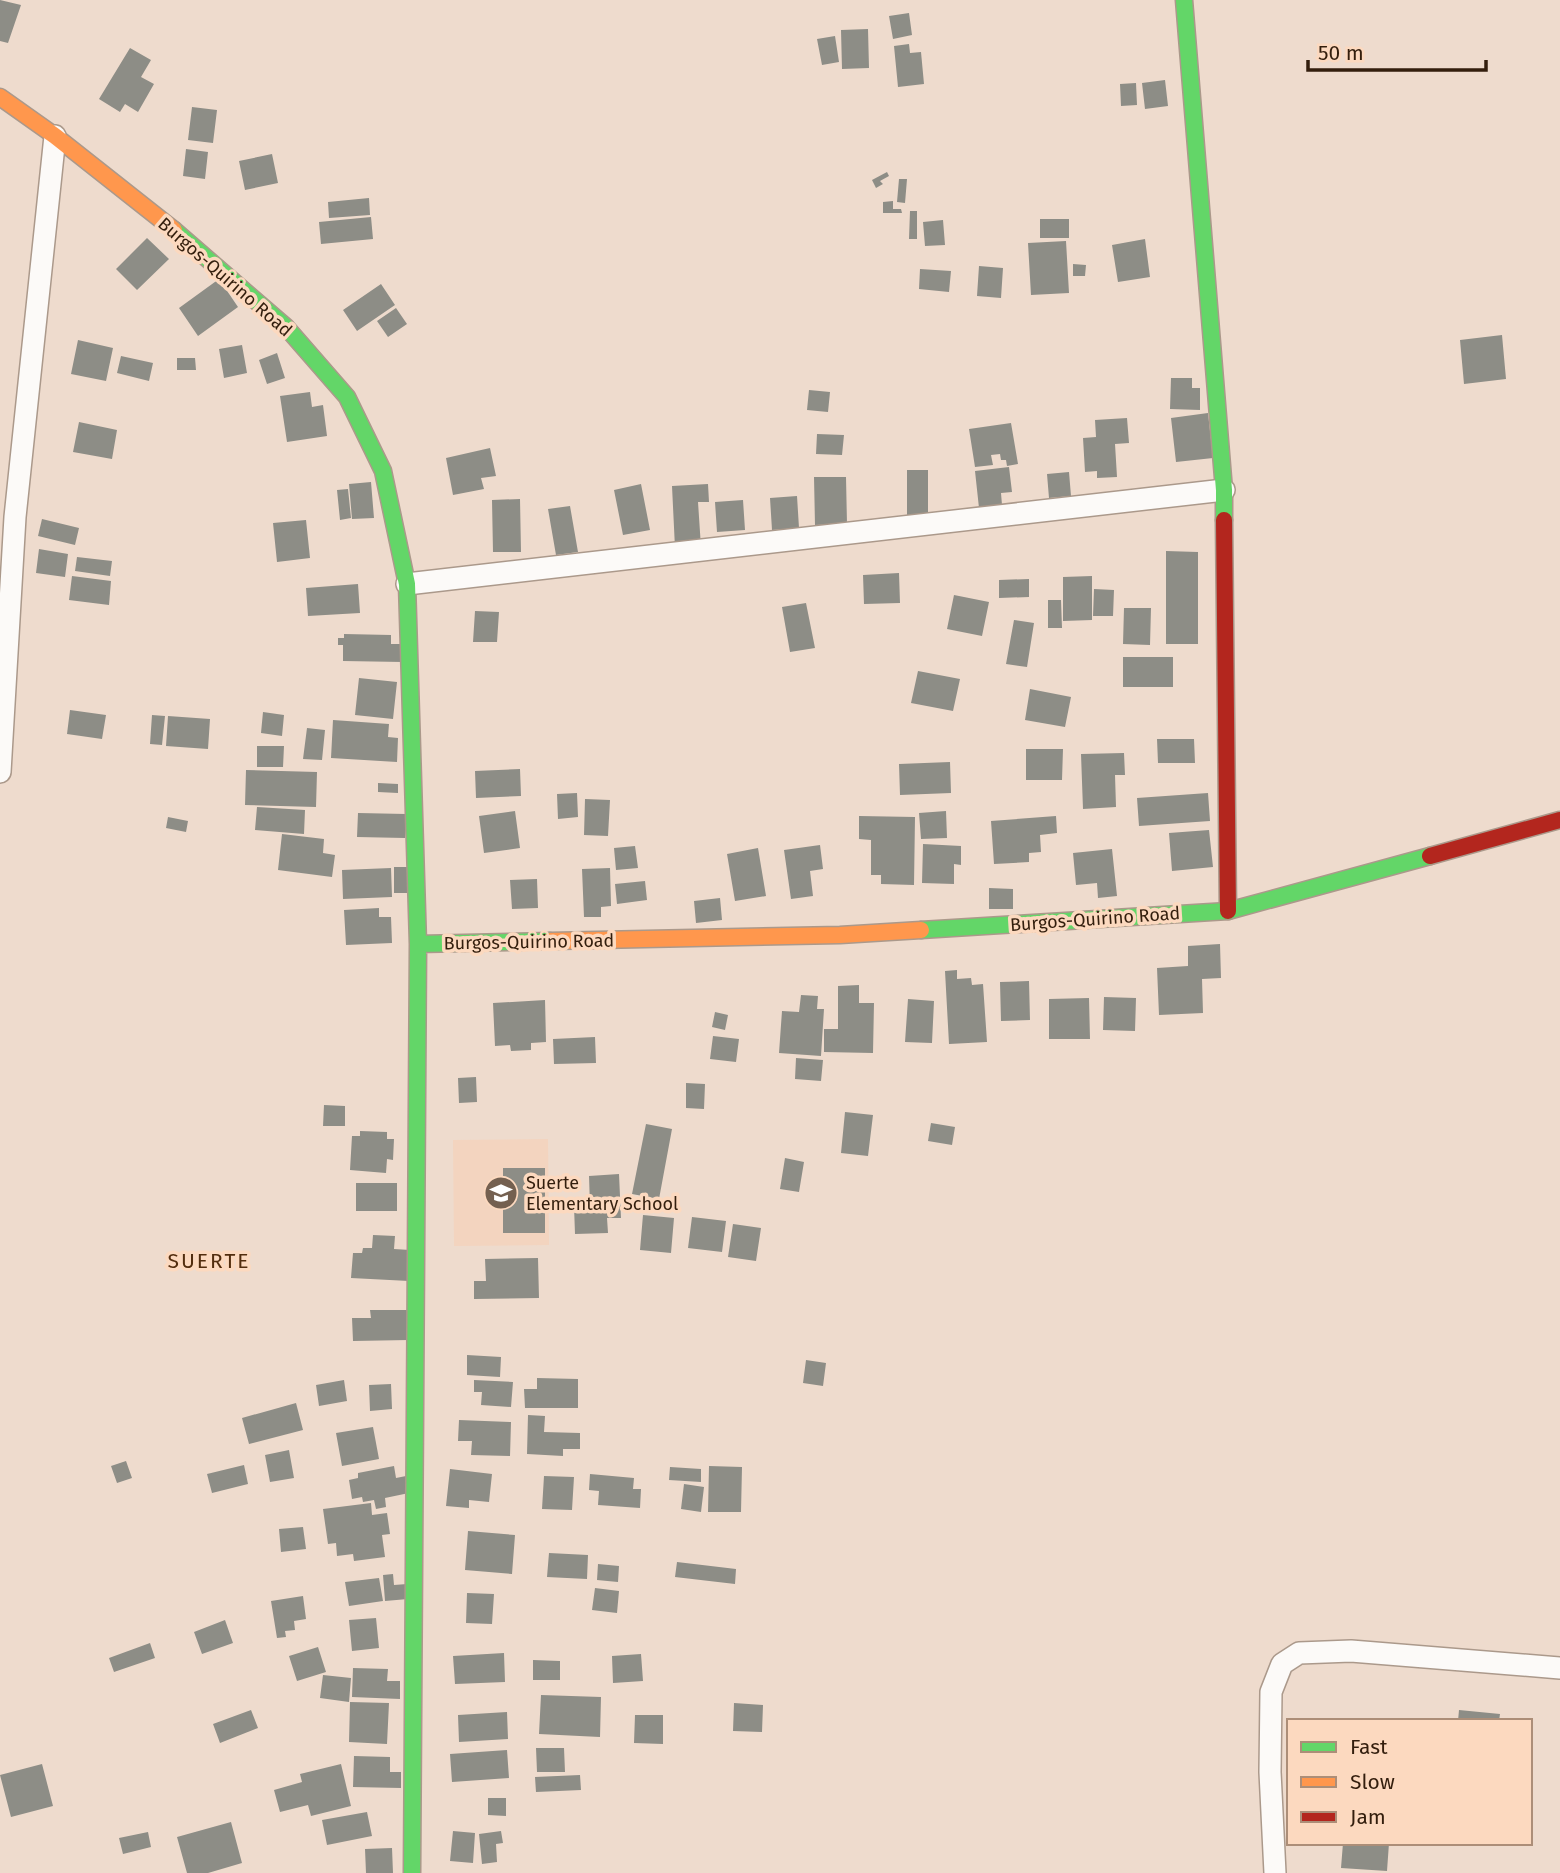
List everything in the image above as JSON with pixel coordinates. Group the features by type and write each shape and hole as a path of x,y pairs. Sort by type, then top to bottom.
{"street":[{"path":"1184,0 1224,490 1228,911"},
{"name":"Burgos-Quirino Road","path":"0,97 55,136 167,224 286,327 346,397 383,471 407,584 418,944 840,935 1228,911 1560,820"},
{"path":"0,772 15,517 55,136"},
{"path":"407,584 1224,490"},
{"path":"412,1873 418,944"},
{"path":"1275,1873 1270,1772 1271,1692 1282,1664 1300,1653 1351,1651 1560,1668"}],"shaded area":[{"name":"Suerte Elementary School","path":"548,1139 549,1245 454,1246 453,1140"}],"building":[{"path":"0,0 21,5 8,43 0,41"},
{"path":"909,13 912,35 893,39 889,16"},
{"path":"868,29 869,68 842,69 841,30"},
{"path":"835,36 839,62 822,65 817,39"},
{"path":"909,44 910,53 921,52 924,84 898,87 894,46"},
{"path":"130,48 151,60 141,77 154,84 138,112 125,104 120,112 99,99"},
{"path":"1165,80 1168,106 1145,109 1142,83"},
{"path":"1136,83 1137,105 1121,106 1120,84"},
{"path":"192,107 217,110 213,143 188,140"},
{"path":"186,149 208,152 205,179 183,176"},
{"path":"272,154 278,183 245,190 239,161"},
{"path":"887,172 889,176 880,181 883,184 876,188 872,180"},
{"path":"899,179 907,179 905,203 897,202"},
{"path":"369,198 370,215 329,218 328,202"},
{"path":"893,201 893,209 901,209 902,213 883,213 883,202"},
{"path":"910,211 917,211 917,239 909,239"},
{"path":"371,217 373,239 321,244 319,222"},
{"path":"1040,219 1069,219 1069,238 1040,238"},
{"path":"943,220 945,245 925,246 923,222"},
{"path":"147,238 169,259 137,290 116,269"},
{"path":"1145,239 1150,277 1118,282 1112,245"},
{"path":"1066,241 1069,293 1031,295 1028,243"},
{"path":"1073,264 1086,265 1085,276 1073,276"},
{"path":"979,266 1003,268 1001,298 977,296"},
{"path":"920,269 951,271 949,292 919,289"},
{"path":"219,279 238,307 198,336 179,308"},
{"path":"381,284 395,305 357,331 343,310"},
{"path":"396,308 407,324 388,337 377,321"},
{"path":"1502,335 1506,379 1464,384 1460,340"},
{"path":"78,340 113,348 106,381 71,374"},
{"path":"242,345 247,373 224,378 219,349"},
{"path":"277,353 285,378 267,384 259,360"},
{"path":"121,356 153,363 149,381 117,373"},
{"path":"177,358 195,358 196,370 177,370"},
{"path":"1171,378 1192,378 1192,388 1200,388 1200,410 1170,409"},
{"path":"809,390 830,392 828,412 807,410"},
{"path":"310,392 312,407 323,405 327,436 287,442 280,396"},
{"path":"1208,413 1213,458 1176,462 1171,418"},
{"path":"1127,418 1129,443 1115,444 1117,477 1097,478 1097,471 1085,472 1083,438 1096,437 1095,420"},
{"path":"79,422 117,430 112,459 73,452"},
{"path":"1011,423 1018,464 1007,466 1006,460 1001,460 1000,454 991,455 993,465 975,467 969,429"},
{"path":"817,434 844,435 842,455 816,454"},
{"path":"490,448 496,476 481,478 484,489 453,495 446,458"},
{"path":"1009,467 1012,492 1001,493 1002,505 979,508 975,471"},
{"path":"907,470 928,470 928,516 907,516"},
{"path":"1069,472 1071,496 1049,498 1047,474"},
{"path":"814,477 846,477 847,524 815,525"},
{"path":"371,482 374,518 352,519 349,484"},
{"path":"641,484 650,530 623,535 614,490"},
{"path":"708,484 709,502 698,502 701,547 675,548 672,486"},
{"path":"348,489 351,518 340,520 337,490"},
{"path":"797,496 799,528 772,530 770,498"},
{"path":"520,499 521,552 493,552 492,500"},
{"path":"743,500 745,530 717,532 715,502"},
{"path":"570,506 578,552 556,555 548,509"},
{"path":"42,519 79,528 75,545 38,536"},
{"path":"306,520 310,558 277,562 273,523"},
{"path":"39,549 68,554 65,577 36,573"},
{"path":"1166,551 1198,552 1198,644 1166,644"},
{"path":"77,557 112,561 110,576 75,571"},
{"path":"899,573 900,603 864,604 863,575"},
{"path":"72,576 111,581 109,605 69,600"},
{"path":"1092,576 1092,620 1063,621 1063,577"},
{"path":"1029,579 1029,597 999,598 999,580"},
{"path":"358,584 360,613 308,616 306,588"},
{"path":"1094,589 1114,590 1113,616 1093,616"},
{"path":"954,595 989,602 982,636 947,629"},
{"path":"1048,600 1061,600 1062,628 1048,628"},
{"path":"806,603 815,648 790,652 782,607"},
{"path":"1124,608 1151,608 1150,645 1123,644"},
{"path":"475,611 499,612 497,642 473,642"},
{"path":"1014,620 1034,623 1027,667 1006,664"},
{"path":"344,634 391,635 391,644 404,644 403,662 343,661 343,645 338,645 338,638 344,638"},
{"path":"1123,657 1173,657 1173,687 1123,687"},
{"path":"918,671 960,679 953,711 911,703"},
{"path":"359,678 397,682 393,719 355,715"},
{"path":"1030,689 1071,697 1065,727 1025,720"},
{"path":"70,710 106,715 102,739 67,734"},
{"path":"263,712 284,715 282,736 261,733"},
{"path":"152,715 165,716 162,745 150,744"},
{"path":"168,716 210,719 208,749 166,746"},
{"path":"333,720 389,724 388,737 398,738 397,762 331,758"},
{"path":"307,728 325,730 322,760 303,759"},
{"path":"1157,739 1194,739 1195,763 1158,763"},
{"path":"257,746 284,746 283,767 257,767"},
{"path":"1026,749 1063,749 1062,780 1026,780"},
{"path":"1124,753 1125,775 1115,775 1116,807 1083,809 1081,754"},
{"path":"950,762 951,793 900,795 899,764"},
{"path":"520,769 521,796 476,798 475,771"},
{"path":"246,770 317,772 316,807 245,805"},
{"path":"378,783 398,784 398,793 378,792"},
{"path":"577,793 578,817 558,819 557,794"},
{"path":"1208,793 1210,821 1139,826 1137,798"},
{"path":"585,799 610,800 608,836 584,835"},
{"path":"257,807 305,810 304,834 255,830"},
{"path":"515,811 520,848 484,853 479,816"},
{"path":"946,811 947,838 921,839 919,813"},
{"path":"358,813 406,814 405,838 357,837"},
{"path":"859,816 915,817 914,885 881,884 881,875 871,875 871,840 859,839"},
{"path":"1056,816 1057,833 1040,835 1041,852 1029,853 1029,862 994,864 991,821"},
{"path":"168,817 188,821 186,832 166,828"},
{"path":"1209,830 1213,867 1172,871 1169,833"},
{"path":"282,834 324,839 323,853 335,855 332,877 278,870"},
{"path":"923,844 961,846 961,865 954,864 954,884 922,883"},
{"path":"820,845 823,869 810,871 813,896 791,899 784,850"},
{"path":"635,846 638,868 616,870 614,848"},
{"path":"758,848 766,896 735,901 727,854"},
{"path":"1112,849 1117,896 1098,898 1097,883 1076,885 1073,853"},
{"path":"394,867 411,867 411,893 394,893"},
{"path":"391,868 392,897 343,899 342,870"},
{"path":"610,868 611,906 601,907 601,917 584,917 582,869"},
{"path":"537,879 538,908 512,909 510,880"},
{"path":"645,881 647,900 617,904 615,884"},
{"path":"989,888 1013,889 1013,909 989,909"},
{"path":"720,898 722,920 696,923 694,901"},
{"path":"379,908 379,917 391,917 392,943 346,945 344,910"},
{"path":"1220,944 1221,978 1202,979 1203,1013 1159,1015 1157,968 1188,966 1188,946"},
{"path":"957,970 957,979 971,978 972,985 983,984 987,1042 949,1044 945,971"},
{"path":"1029,981 1030,1020 1001,1021 1000,982"},
{"path":"859,985 859,1003 874,1003 873,1053 824,1052 824,1029 838,1029 838,986"},
{"path":"801,995 818,996 817,1009 824,1009 821,1056 779,1053 782,1011 799,1012"},
{"path":"1104,997 1136,998 1135,1031 1103,1030"},
{"path":"1089,998 1090,1039 1049,1039 1049,999"},
{"path":"908,999 934,1001 932,1043 905,1042"},
{"path":"545,1000 546,1042 531,1043 531,1050 511,1051 510,1045 495,1046 493,1003"},
{"path":"715,1012 728,1015 725,1030 712,1027"},
{"path":"713,1036 739,1039 736,1062 710,1059"},
{"path":"595,1037 596,1063 554,1064 553,1039"},
{"path":"796,1058 823,1060 821,1081 795,1079"},
{"path":"476,1077 477,1102 459,1103 458,1078"},
{"path":"686,1083 705,1084 704,1109 686,1108"},
{"path":"324,1105 345,1106 345,1126 323,1126"},
{"path":"845,1112 873,1115 868,1156 841,1153"},
{"path":"931,1123 955,1127 952,1145 928,1141"},
{"path":"646,1124 672,1129 659,1199 632,1194"},
{"path":"360,1131 387,1132 387,1139 394,1139 393,1160 387,1159 386,1173 350,1170 352,1136 360,1136"},
{"path":"785,1158 804,1162 799,1192 780,1189"},
{"path":"503,1168 545,1168 545,1233 503,1233"},
{"path":"619,1174 621,1218 607,1218 608,1233 575,1234 574,1206 590,1206 589,1176"},
{"path":"356,1183 397,1183 397,1211 356,1211"},
{"path":"643,1215 674,1218 671,1253 640,1250"},
{"path":"692,1217 726,1221 722,1252 688,1248"},
{"path":"733,1224 761,1228 756,1261 728,1257"},
{"path":"373,1235 395,1236 394,1249 410,1250 409,1281 351,1278 353,1253 362,1253 363,1248 372,1248"},
{"path":"538,1258 539,1298 474,1299 474,1281 486,1281 485,1259"},
{"path":"370,1310 408,1310 409,1340 353,1341 352,1318 371,1318"},
{"path":"467,1355 501,1357 500,1377 467,1375"},
{"path":"806,1360 826,1363 823,1386 803,1383"},
{"path":"537,1378 578,1379 578,1408 525,1408 524,1389 537,1389"},
{"path":"344,1380 347,1401 319,1406 316,1385"},
{"path":"474,1380 513,1382 511,1407 481,1405 482,1392 474,1392"},
{"path":"391,1384 392,1409 370,1411 369,1385"},
{"path":"296,1403 303,1430 249,1444 242,1418"},
{"path":"528,1415 545,1416 544,1432 580,1433 580,1449 563,1449 563,1456 527,1454"},
{"path":"459,1420 511,1422 510,1456 471,1455 472,1441 458,1441"},
{"path":"373,1427 379,1459 342,1466 336,1433"},
{"path":"289,1450 294,1478 270,1482 265,1455"},
{"path":"126,1461 132,1478 117,1483 111,1466"},
{"path":"244,1465 248,1484 212,1493 207,1474"},
{"path":"394,1466 396,1478 406,1476 409,1493 385,1498 386,1507 376,1509 374,1500 363,1502 362,1497 352,1499 349,1480 358,1478 358,1473"},
{"path":"709,1466 742,1467 741,1512 708,1512"},
{"path":"670,1467 701,1469 701,1482 669,1480"},
{"path":"450,1469 492,1474 489,1502 469,1500 469,1508 446,1506"},
{"path":"590,1474 634,1478 633,1489 641,1489 640,1508 598,1505 599,1491 589,1490"},
{"path":"544,1476 574,1477 572,1510 542,1509"},
{"path":"684,1484 704,1487 701,1512 681,1509"},
{"path":"371,1503 372,1515 387,1513 390,1534 382,1535 385,1557 354,1561 353,1554 337,1556 336,1543 328,1544 323,1509"},
{"path":"303,1527 306,1549 281,1552 279,1529"},
{"path":"468,1531 515,1535 512,1574 465,1570"},
{"path":"549,1553 588,1555 587,1579 547,1577"},
{"path":"677,1562 736,1569 735,1584 675,1577"},
{"path":"598,1564 619,1566 618,1582 597,1580"},
{"path":"393,1574 394,1585 407,1584 408,1599 385,1601 383,1575"},
{"path":"379,1578 383,1601 349,1606 345,1582"},
{"path":"595,1588 619,1591 617,1613 592,1610"},
{"path":"467,1593 494,1594 492,1624 466,1623"},
{"path":"303,1596 306,1619 294,1621 295,1630 285,1631 286,1637 277,1638 271,1601"},
{"path":"376,1618 379,1648 352,1651 349,1620"},
{"path":"225,1620 233,1643 202,1654 194,1632"},
{"path":"150,1643 155,1658 114,1672 109,1658"},
{"path":"318,1647 326,1672 297,1681 289,1656"},
{"path":"504,1653 505,1682 455,1684 453,1656"},
{"path":"641,1654 643,1681 613,1683 612,1656"},
{"path":"533,1660 560,1661 560,1680 533,1680"},
{"path":"353,1668 388,1669 387,1681 400,1681 400,1699 352,1697"},
{"path":"323,1675 351,1678 349,1702 320,1698"},
{"path":"541,1695 601,1697 600,1737 539,1734"},
{"path":"350,1702 389,1703 387,1744 349,1742"},
{"path":"734,1703 763,1705 762,1732 733,1731"},
{"path":"251,1710 258,1728 220,1743 213,1724"},
{"path":"1459,1710 1500,1714 1499,1719 1458,1719"},
{"path":"507,1712 508,1739 459,1742 458,1715"},
{"path":"635,1715 663,1715 663,1744 634,1743"},
{"path":"536,1748 564,1748 565,1772 537,1772"},
{"path":"507,1750 509,1778 452,1782 450,1754"},
{"path":"354,1756 390,1757 390,1772 401,1772 401,1788 353,1787"},
{"path":"42,1764 53,1806 11,1817 0,1775"},
{"path":"341,1764 351,1806 311,1816 308,1805 280,1812 274,1790 302,1782 300,1774"},
{"path":"580,1775 581,1790 536,1792 535,1777"},
{"path":"488,1798 506,1798 506,1816 488,1815"},
{"path":"367,1812 372,1836 327,1845 322,1820"},
{"path":"231,1822 242,1863 208,1873 187,1873 177,1837"},
{"path":"453,1831 475,1833 473,1863 450,1861"},
{"path":"501,1831 503,1843 496,1844 497,1862 482,1864 479,1834"},
{"path":"148,1832 151,1847 123,1854 119,1838"},
{"path":"1343,1845 1389,1845 1387,1871 1341,1868"},
{"path":"392,1848 393,1873 366,1873 365,1849"}],"traffic: fast":[{"path":"1184,0 1224,490 1224,520"},
{"path":"174,230 286,327 347,397 383,471 407,584 418,944 550,941"},
{"path":"921,930 1228,911 1430,856"},
{"path":"412,1873 418,944"}],"traffic: slow":[{"path":"0,97 55,136 174,230"},
{"path":"550,941 840,935 921,930"}],"traffic: jam":[{"path":"1224,520 1228,911"},
{"path":"1430,856 1560,820"}],"place":[{"name":"Suerte Elementary School","path":"501,1193"}],"district":[{"name":"SUERTE","path":"209,1261"}]}
